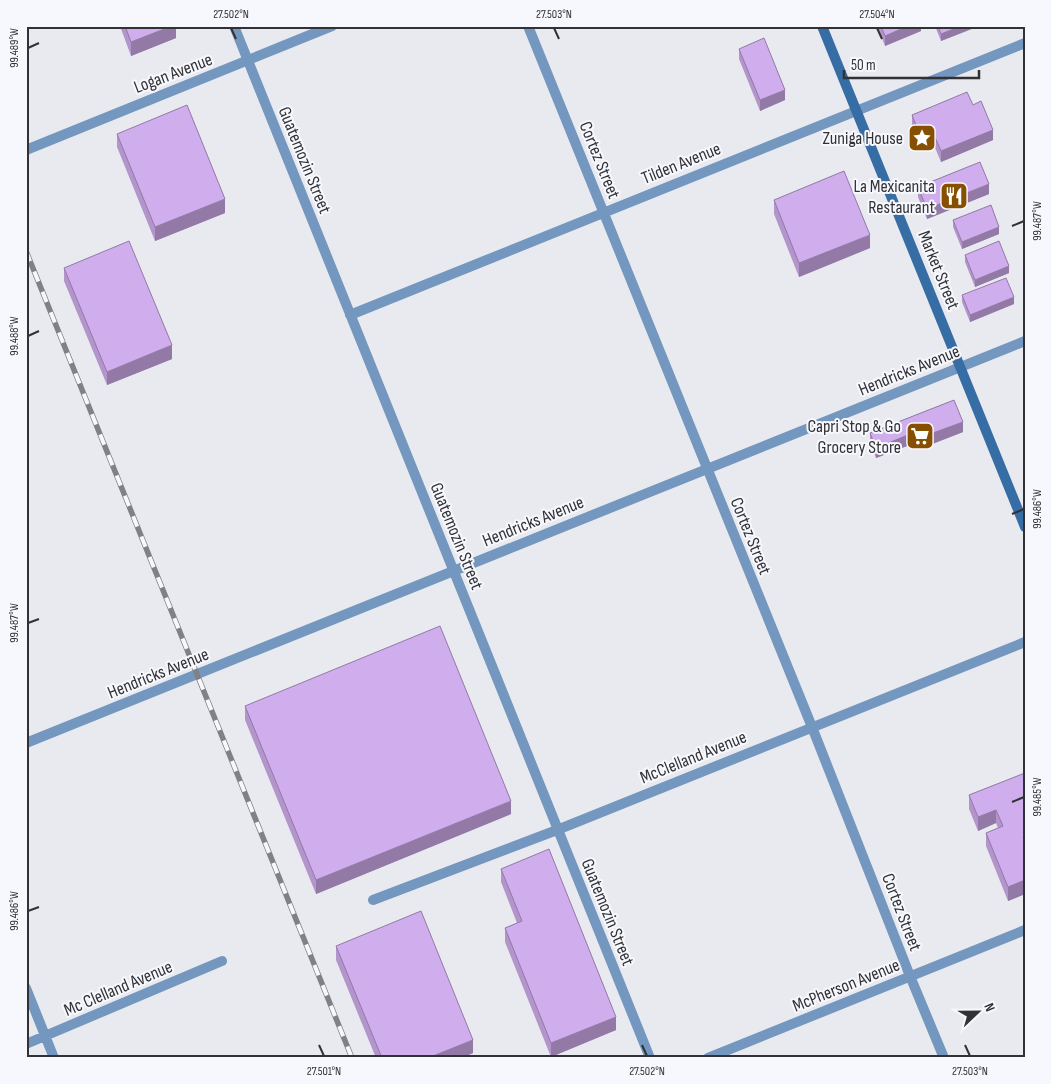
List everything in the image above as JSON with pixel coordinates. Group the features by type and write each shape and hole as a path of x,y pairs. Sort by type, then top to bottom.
{"street":[{"name":"Guatemozin Street","path":"234,26 650,1058"},
{"name":"Logan Avenue","path":"26,150 332,26"},
{"name":"Cortez Street","path":"528,26 944,1058"},
{"name":"Market Street","path":"822,26 1025,526"},
{"name":"Tilden Avenue","path":"350,315 1025,43"},
{"name":"Hendricks Avenue","path":"26,743 1025,341"},
{"name":"McClelland Avenue","path":"374,900 557,830 1025,642"},
{"name":"McPherson Avenue","path":"708,1058 1025,930"},
{"name":"Mc Clelland Avenue","path":"26,1044 222,962"},
{"path":"26,988 54,1058"}],"building":[{"path":"125,26 172,26 131,42"},
{"path":"881,26 908,26 885,36"},
{"path":"938,26 961,26 941,34"},
{"path":"764,38 785,90 760,100 739,49"},
{"path":"967,92 973,105 981,101 993,130 941,151 931,128 919,133 912,115"},
{"path":"187,105 225,199 155,227 117,134"},
{"path":"980,162 989,184 927,209 918,187"},
{"path":"844,171 870,235 799,263 774,200"},
{"path":"991,205 999,227 962,242 953,220"},
{"path":"129,241 172,345 107,372 64,268"},
{"path":"999,241 1009,266 975,280 965,255"},
{"path":"1006,278 1014,297 970,315 962,295"},
{"path":"954,400 963,422 922,437 920,430 876,448 870,433"},
{"path":"440,626 511,801 316,880 245,706"},
{"path":"1025,773 1025,837 1023,837 1025,842 1025,880 1008,887 986,833 1003,826 996,810 978,817 969,795"},
{"path":"549,849 616,1017 551,1043 505,928 522,921 501,869"},
{"path":"421,911 473,1040 428,1058 382,1058 336,946"}],"railway":[{"path":"26,251 352,1058"}],"place":[{"name":"Zuniga House","path":"922,138"},
{"name":"La Mexicanita Restaurant","path":"954,196"},
{"name":"Capri Stop & Go Grocery Store","path":"920,436"}]}
